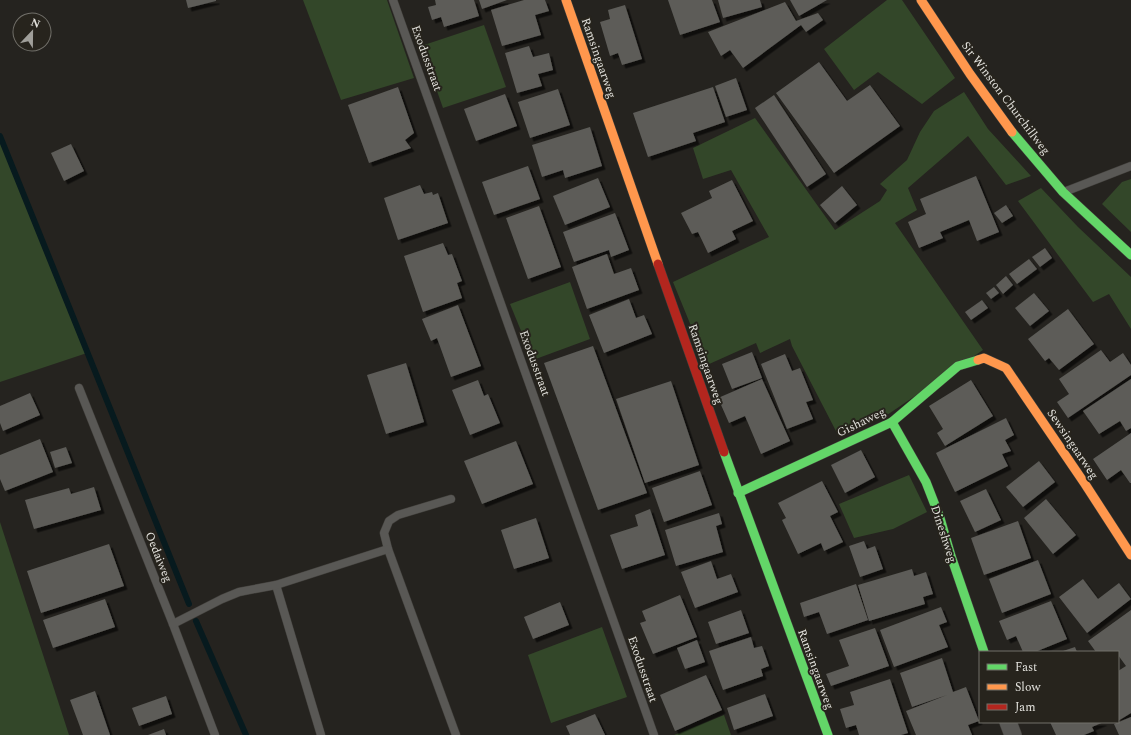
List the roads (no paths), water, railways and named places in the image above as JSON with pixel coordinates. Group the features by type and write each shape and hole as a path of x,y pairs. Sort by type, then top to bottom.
{"street":[{"name":"Ramsingaarweg","path":"566,0 738,493 828,735"},
{"name":"Sir Winston Churchillweg","path":"921,0 970,74 1012,131 1063,192 1131,255"},
{"name":"Gishaweg","path":"738,493 892,422 958,366 984,358"},
{"name":"Sewsingaarweg","path":"984,358 1006,368 1085,484 1131,555"},
{"name":"Dineshweg","path":"892,422 926,482 940,518 951,556 984,651"},
{"path":"1008,723 1013,735"}],"lane":[{"name":"Exodusstraat","path":"393,0 654,735"},
{"path":"1063,192 1131,166"},
{"name":"Oedaiweg","path":"79,388 173,624 215,735"},
{"path":"451,499 398,515 389,520 384,533 388,549 456,735"},
{"path":"173,624 239,592 276,585 388,549"},
{"path":"276,585 321,735"}],"waterway":[{"path":"0,136 189,604"},
{"path":"196,621 246,735"}]}
